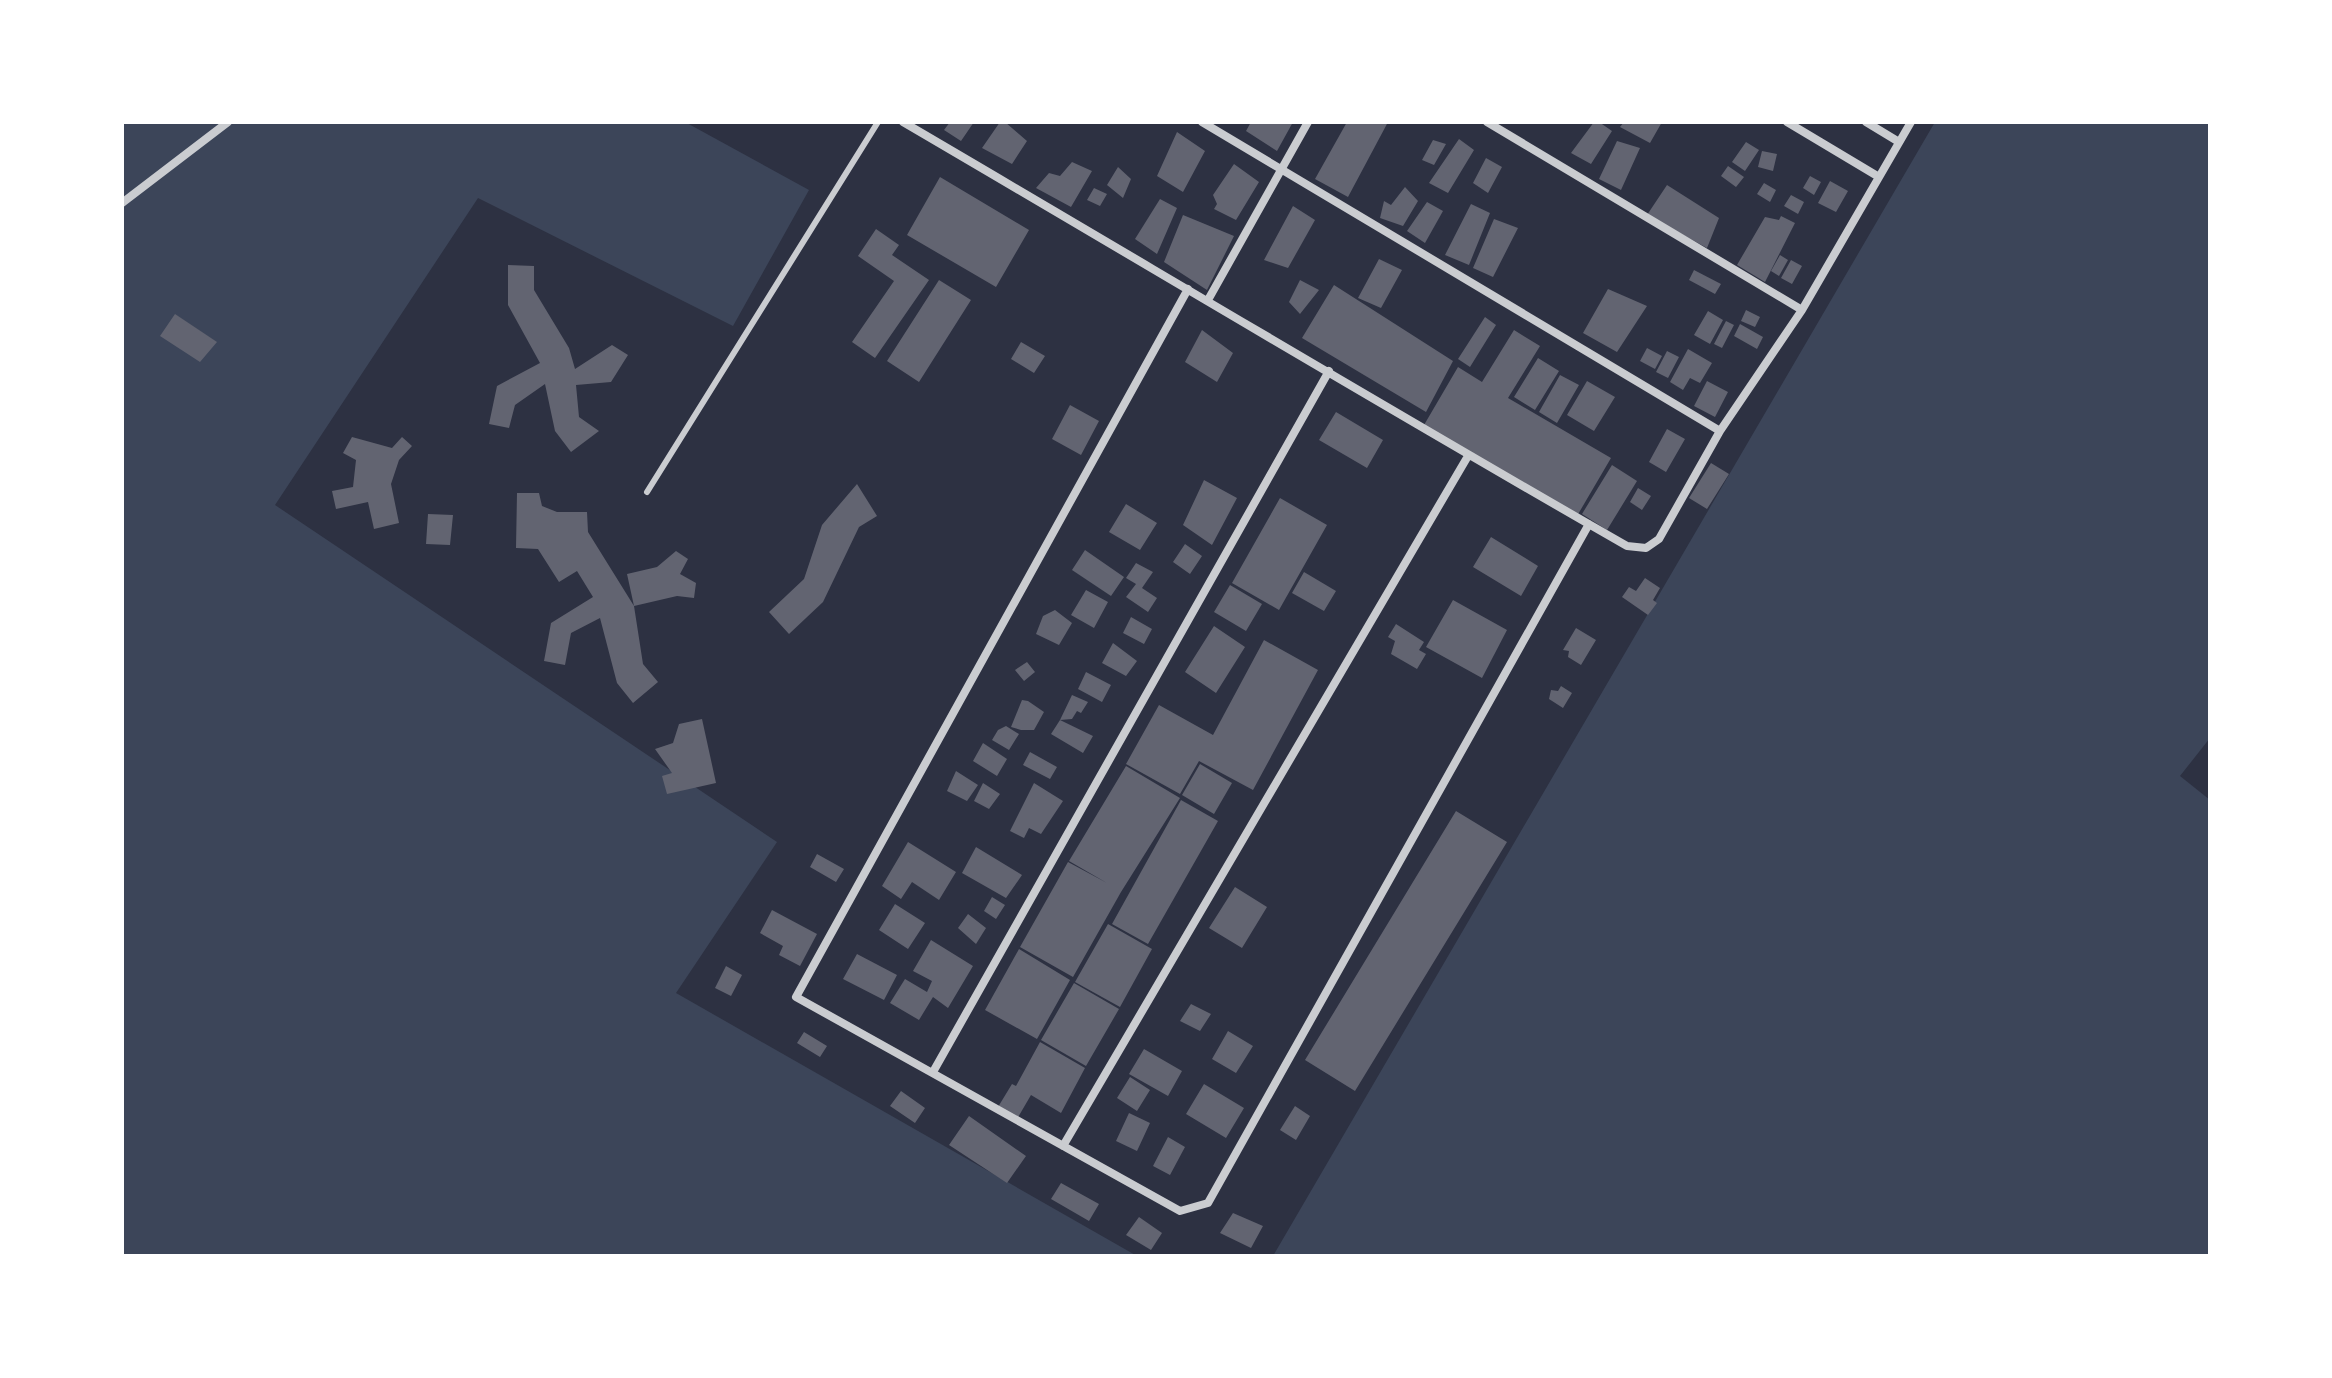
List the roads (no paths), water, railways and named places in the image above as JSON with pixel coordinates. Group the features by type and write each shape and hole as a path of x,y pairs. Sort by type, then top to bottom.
{"street":[{"path":"122,203 228,122"},
{"path":"903,122 1329,371 1468,456 1627,546 1646,548 1659,539 1720,431 1802,310 1911,122"},
{"path":"1202,122 1720,431"},
{"path":"1208,300 1308,122"},
{"path":"1487,122 1802,310"},
{"path":"1787,122 1879,177"},
{"path":"1866,122 1899,142"},
{"path":"1188,289 796,997 1180,1211 1208,1203 1589,524"},
{"path":"933,1072 1329,371"},
{"path":"1063,1146 1468,456"}],"lane":[{"path":"647,492 878,122"}]}
